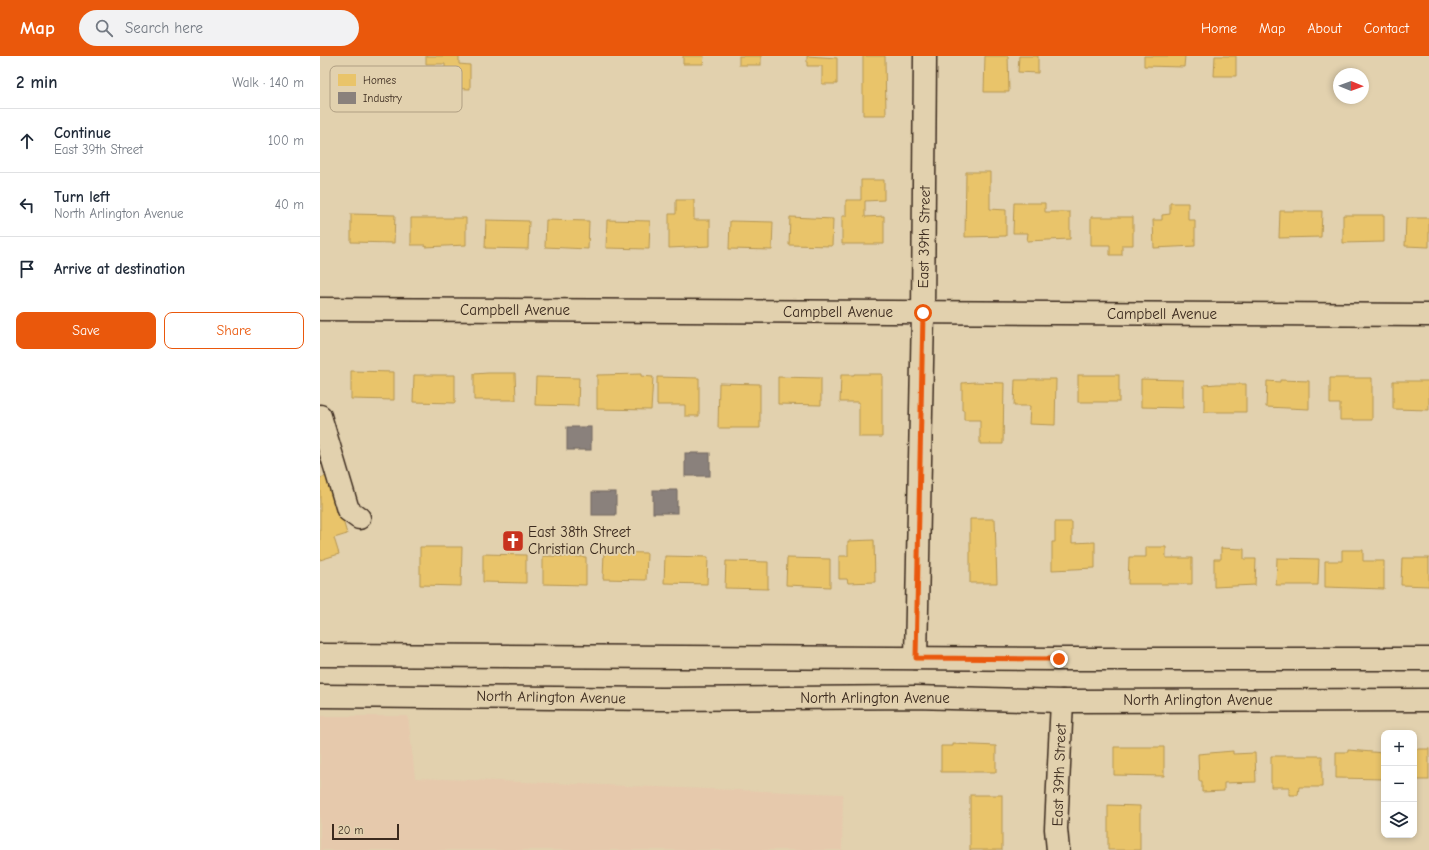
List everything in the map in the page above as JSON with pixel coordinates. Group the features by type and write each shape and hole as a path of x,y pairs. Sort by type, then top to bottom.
{"main road":[{"name":"East 39th Street","path":"916,658 923,313 926,56"},
{"name":"Campbell Avenue","path":"320,309 1429,315"},
{"path":"320,416 348,510 359,518"},
{"path":"320,655 1429,659"},
{"name":"North Arlington Avenue","path":"320,696 662,699 915,697 1062,700 1429,700"},
{"name":"East 39th Street","path":"1058,850 1056,829 1062,700"}],"shaded area":[{"path":"320,716 408,716 415,778 843,794 842,850 320,850"}],"building: Homes":[{"path":"426,56 459,56 459,64 470,65 470,89 462,89 462,66 426,64"},
{"path":"683,56 704,56 703,64 683,64"},
{"path":"739,56 761,56 761,65 739,65"},
{"path":"807,56 837,58 837,84 822,84 822,66 807,66"},
{"path":"863,56 885,56 886,115 863,115"},
{"path":"985,56 1008,56 1009,92 984,92"},
{"path":"1019,56 1038,56 1038,73 1018,72"},
{"path":"1144,56 1185,56 1184,67 1144,66"},
{"path":"1215,56 1236,56 1236,76 1214,76"},
{"path":"966,172 990,172 990,209 1006,210 1006,236 965,237"},
{"path":"861,180 884,180 884,200 865,201 865,217 884,216 884,244 842,244 842,216 846,216 846,200 861,200"},
{"path":"676,200 694,200 694,220 710,220 710,246 669,248 669,214 676,214"},
{"path":"1014,203 1045,203 1045,212 1070,212 1070,239 1027,241 1028,233 1013,233"},
{"path":"1170,203 1188,203 1188,220 1195,220 1195,246 1154,248 1153,220 1162,220 1162,215 1170,214"},
{"path":"1280,211 1322,211 1321,237 1279,238"},
{"path":"351,214 395,215 394,243 351,242"},
{"path":"1343,215 1384,215 1384,242 1343,243"},
{"path":"790,217 833,219 832,246 789,245"},
{"path":"1091,217 1133,217 1133,245 1122,245 1122,255 1110,255 1110,245 1091,245"},
{"path":"411,218 466,218 466,245 425,247 425,245 411,245"},
{"path":"1406,218 1429,218 1429,247 1405,246"},
{"path":"486,220 529,221 528,249 485,248"},
{"path":"546,220 589,221 588,249 545,247"},
{"path":"607,220 650,221 649,249 606,248"},
{"path":"730,221 773,222 772,250 729,249"},
{"path":"351,371 394,372 394,400 351,399"},
{"path":"515,373 516,400 474,400 474,374"},
{"path":"641,374 641,376 653,377 651,410 597,409 597,375"},
{"path":"882,374 882,437 859,437 859,402 840,402 841,375"},
{"path":"414,375 455,375 455,403 413,402"},
{"path":"1078,375 1119,375 1119,402 1078,402"},
{"path":"536,377 579,378 578,406 535,405"},
{"path":"657,377 699,378 699,416 685,416 685,405 657,405"},
{"path":"778,377 821,378 821,405 778,404"},
{"path":"1330,378 1372,378 1372,420 1340,420 1340,404 1330,404"},
{"path":"1056,379 1055,425 1029,424 1030,406 1014,406 1015,380"},
{"path":"1141,379 1183,380 1183,408 1141,407"},
{"path":"1280,380 1309,381 1309,409 1266,407 1267,381 1280,382"},
{"path":"1393,381 1429,381 1429,410 1393,409"},
{"path":"719,383 760,384 760,428 718,428"},
{"path":"962,383 1004,383 1003,444 980,444 980,420 964,420 964,410 962,410"},
{"path":"1246,384 1246,412 1204,412 1204,385"},
{"path":"330,475 347,534 334,538 339,554 320,560 320,478"},
{"path":"970,519 995,519 997,583 970,583"},
{"path":"1055,522 1072,522 1072,543 1095,542 1095,568 1052,570 1052,542 1055,542"},
{"path":"874,540 875,582 848,583 847,579 839,579 839,556 848,556 848,541"},
{"path":"420,547 462,547 461,586 420,585"},
{"path":"1146,547 1166,547 1166,558 1192,558 1192,584 1128,584 1129,557 1146,557"},
{"path":"1221,548 1244,549 1244,559 1256,559 1255,585 1214,587 1214,559 1221,559"},
{"path":"1342,550 1363,550 1363,561 1384,561 1384,589 1325,587 1325,561 1342,561"},
{"path":"604,552 647,553 646,580 603,579"},
{"path":"483,554 526,555 526,583 483,582"},
{"path":"543,556 586,557 586,585 543,584"},
{"path":"665,556 708,557 707,584 664,583"},
{"path":"787,558 830,559 830,587 786,585"},
{"path":"1277,558 1319,559 1318,585 1276,585"},
{"path":"1402,558 1429,558 1429,586 1401,585"},
{"path":"726,561 768,562 768,589 725,588"},
{"path":"953,744 996,746 996,772 941,772 941,746 953,746"},
{"path":"1114,747 1164,747 1164,776 1114,775"},
{"path":"1417,749 1429,749 1429,780 1417,780"},
{"path":"1348,750 1381,753 1381,779 1336,778 1336,752 1348,752"},
{"path":"1233,751 1233,754 1255,753 1256,782 1224,783 1224,791 1202,792 1202,781 1199,781 1198,754"},
{"path":"1271,756 1322,756 1322,787 1299,787 1298,795 1289,795 1289,787 1271,787"},
{"path":"970,795 1002,795 1002,850 970,850"},
{"path":"1108,805 1140,806 1140,850 1108,850"}],"building: Industry":[{"path":"567,427 591,427 591,450 567,450"},
{"path":"685,453 710,453 710,476 685,476"},
{"path":"653,490 677,490 677,513 653,513"},
{"path":"592,492 616,492 616,515 592,515"}],"place":[{"name":"East 38th Street Christian Church","path":"513,541"}],"route":[{"path":"923,313 916,658 1059,659"}]}
